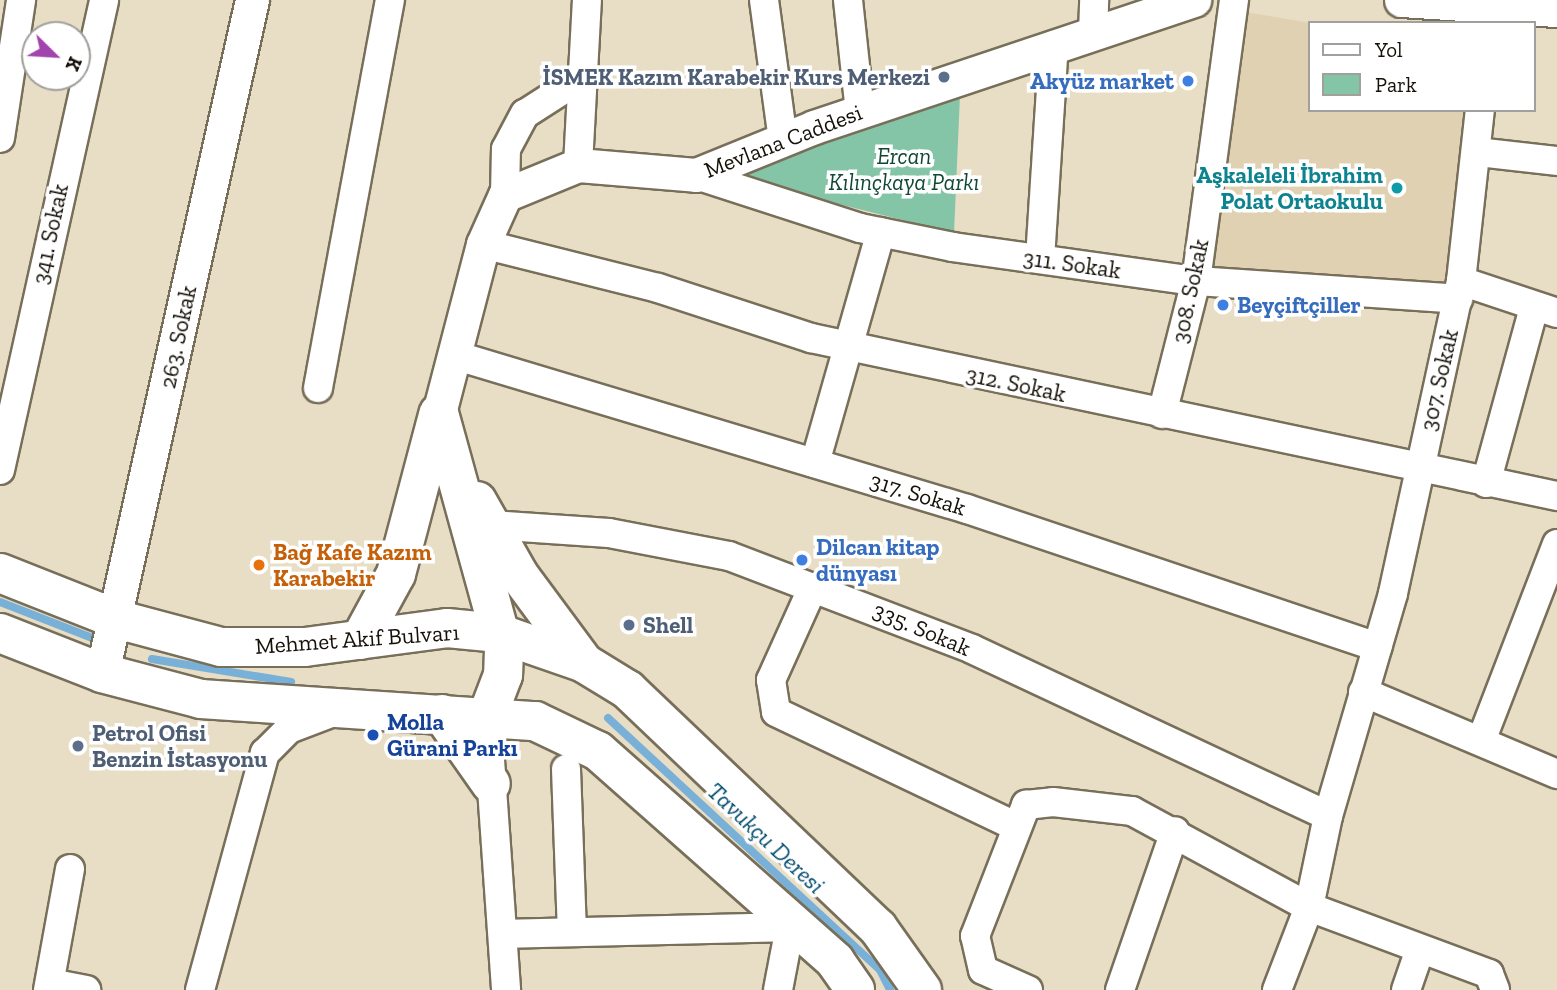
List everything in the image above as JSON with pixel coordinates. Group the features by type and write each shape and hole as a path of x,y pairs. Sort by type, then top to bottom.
{"main road":[{"path":"439,413 491,525 584,663"},
{"path":"439,413 498,633 503,676 487,717"},
{"path":"360,640 396,573 439,413"},
{"name":"Mehmet Akif Bulvarı","path":"0,573 116,619 221,646 360,640 447,628 498,633 584,663 628,690 878,928 922,990"},
{"path":"0,633 102,673 201,699 535,720 598,751 790,928 835,961 855,990"},
{"path":"442,714 491,784"}],"street":[{"path":"0,138 21,0"},
{"name":"341. Sokak","path":"0,470 104,0"},
{"name":"263. Sokak","path":"102,673 252,0"},
{"path":"318,388 390,0"},
{"path":"578,164 578,80 587,0"},
{"path":"764,0 783,140"},
{"path":"848,0 860,112"},
{"path":"1093,34 1094,0"},
{"name":"Mevlana Caddesi","path":"505,195 578,164 696,175 860,112 1194,0"},
{"name":"308. Sokak","path":"1161,414 1196,281 1234,0"},
{"path":"1401,0 1485,15 1557,10"},
{"path":"1040,259 1054,45"},
{"path":"439,413 483,244 505,195 506,149 525,114 578,80"},
{"name":"307. Sokak","path":"1278,990 1309,907 1328,816 1377,647 1418,471 1459,290 1480,112"},
{"path":"1477,152 1557,160"},
{"name":"311. Sokak","path":"696,175 881,232 1040,259 1196,281 1459,290 1545,310"},
{"path":"816,463 881,232"},
{"name":"312. Sokak","path":"483,244 848,346 1418,471 1557,496"},
{"path":"1486,483 1545,310"},
{"name":"317. Sokak","path":"454,355 816,463 1377,647"},
{"name":"335. Sokak","path":"491,525 609,533 729,556 972,649 1328,816"},
{"path":"1481,741 1557,544"},
{"path":"813,587 771,680 775,712 1017,827"},
{"path":"1363,692 1557,774"},
{"path":"200,990 265,753 289,729 339,709"},
{"path":"487,717 506,990"},
{"path":"566,769 572,932"},
{"path":"1028,990 982,970 975,936 1026,805 1053,802 1132,811 1175,831 1309,907 1419,953 1489,974 1496,990"},
{"path":"1120,990 1175,831"},
{"path":"70,869 49,986 86,990"},
{"path":"503,934 790,928 778,990"},
{"path":"1406,990 1419,953"}],"shaded area":[{"path":"1244,12 1308,23 1308,112 1468,112 1450,288 1205,269"}],"green space":[{"name":"Ercan Kılınçkaya Parkı","path":"960,95 954,233 727,176"}],"waterway":[{"name":"Tavukçu Deresi","path":"0,602 90,637"},
{"name":"Tavukçu Deresi","path":"152,659 291,682"},
{"name":"Tavukçu Deresi","path":"608,718 880,970 890,990"}],"place":[{"name":"İSMEK Kazım Karabekir Kurs Merkezi","path":"944,77"},
{"name":"Akyüz market","path":"1188,81"},
{"name":"Aşkaleleli İbrahim Polat Ortaokulu","path":"1397,188"},
{"name":"Beyçiftçiller","path":"1223,305"},
{"name":"Dilcan kitap dünyası","path":"802,560"},
{"name":"Bağ Kafe Kazım Karabekir","path":"259,565"},
{"name":"Shell","path":"629,625"},
{"name":"Molla Gürani Parkı","path":"373,735"},
{"name":"Petrol Ofisi Benzin İstasyonu","path":"78,746"}]}
